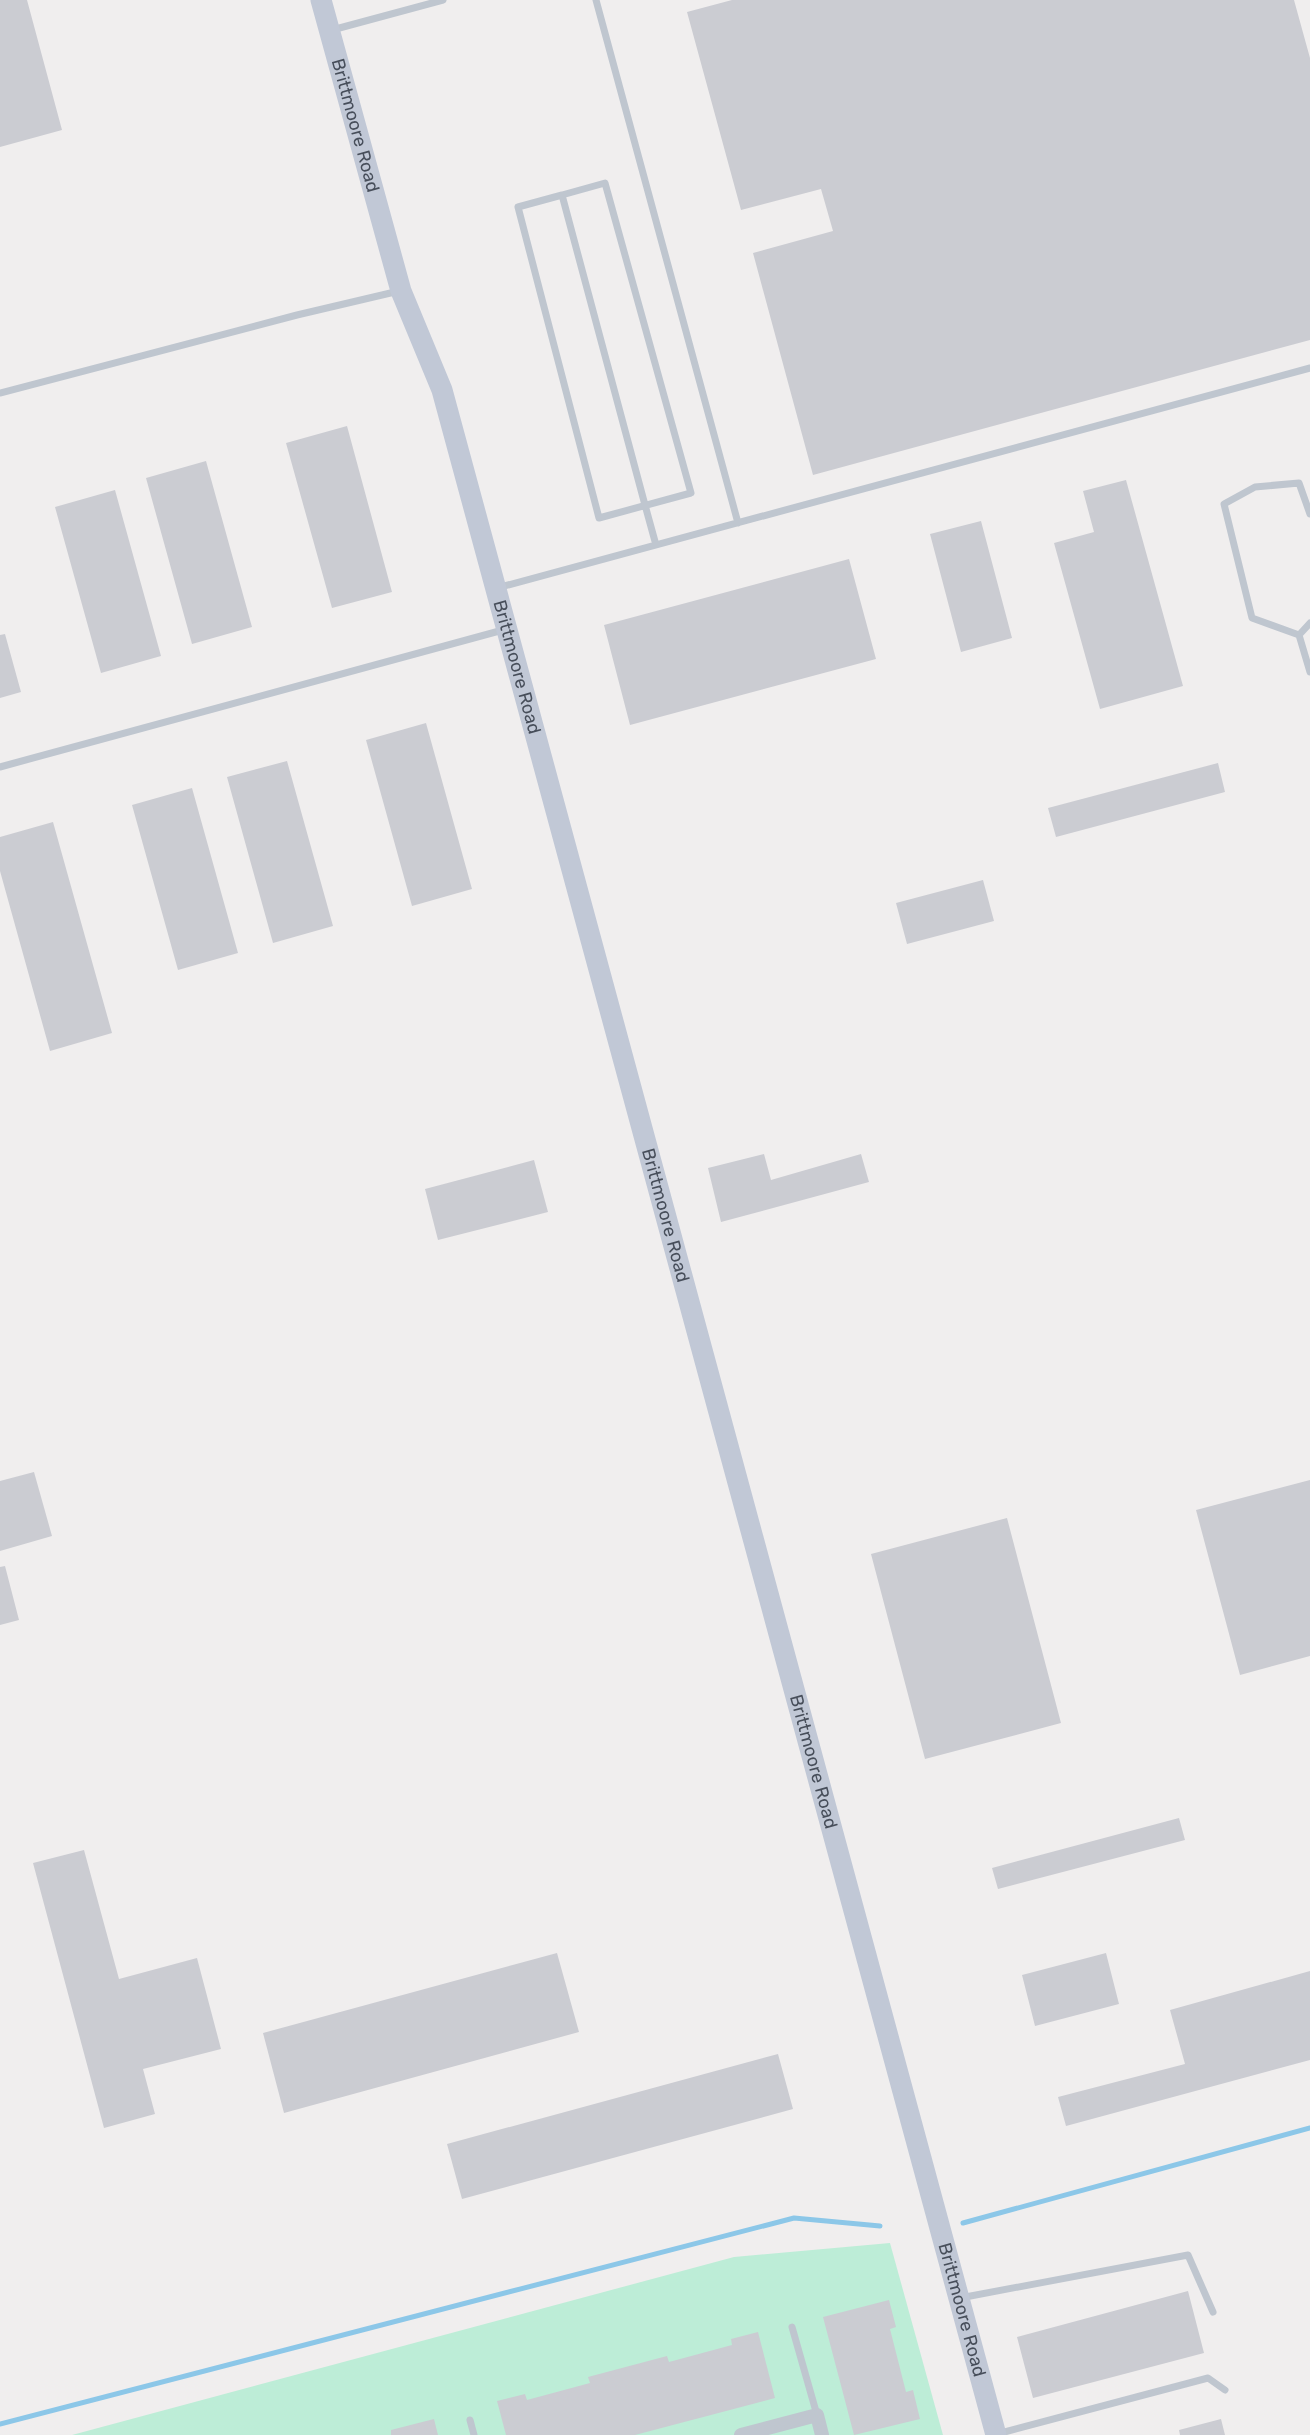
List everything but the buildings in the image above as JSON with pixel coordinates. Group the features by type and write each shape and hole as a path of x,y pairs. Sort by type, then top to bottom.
{"main road":[{"name":"Brittmoore Road","path":"321,0 401,291 442,390 995,2435"}],"street":[{"path":"741,2435 817,2415 822,2435"}],"lane":[{"path":"330,31 443,0"},
{"path":"596,0 738,523"},
{"path":"605,183 691,493 599,518 518,207 562,195 605,183"},
{"path":"562,195 656,545"},
{"path":"0,393 297,315 401,291"},
{"path":"496,588 1310,368"},
{"path":"1298,635 1252,618 1224,504 1255,487 1299,483 1310,514"},
{"path":"1298,635 1310,624"},
{"path":"0,767 507,629"},
{"path":"1298,635 1310,672"},
{"path":"960,2298 1188,2255 1213,2312"},
{"path":"792,2327 817,2415"},
{"path":"995,2435 1208,2378 1225,2390"},
{"path":"470,2420 474,2435"}],"green space":[{"path":"890,2243 943,2435 72,2435 734,2257"}],"waterway":[{"path":"963,2223 1310,2128"},
{"path":"0,2424 794,2218 880,2226"}]}
